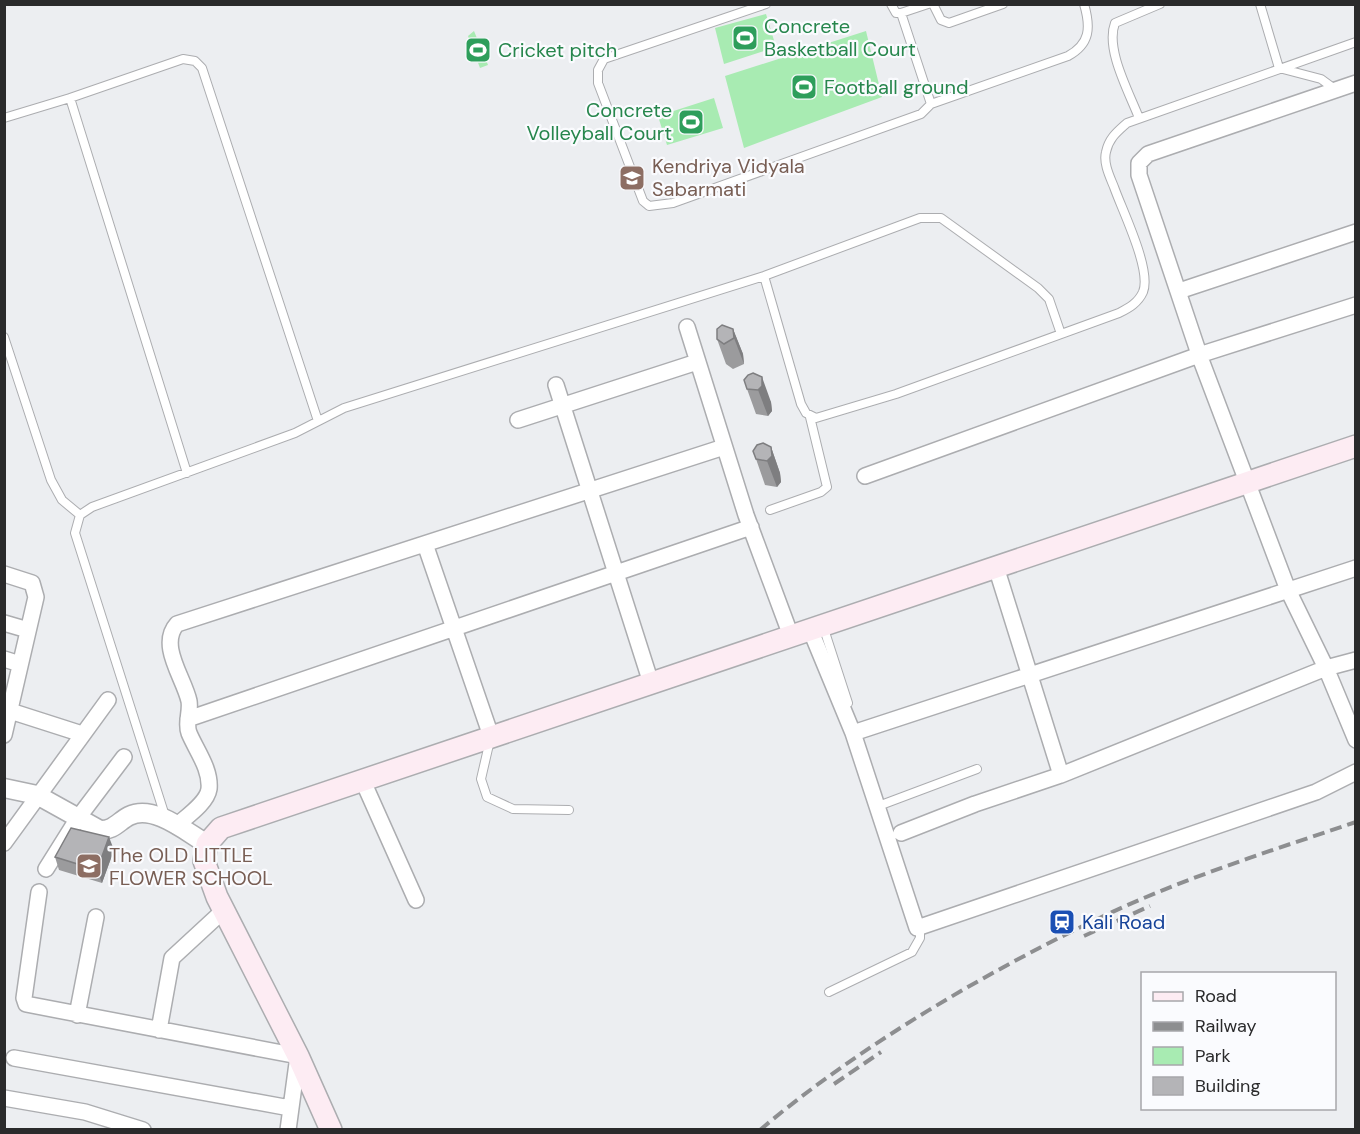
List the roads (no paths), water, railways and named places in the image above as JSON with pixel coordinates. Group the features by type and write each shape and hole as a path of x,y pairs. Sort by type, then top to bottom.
{"main road":[{"path":"331,1130 298,1056 224,910 204,861 207,844 221,828 1356,446"}],"street":[{"path":"1356,83 1148,154 1139,163 1139,174 1199,355 1288,590 1326,668 1356,740"},
{"path":"1179,291 1356,232"},
{"path":"865,476 1199,355 1356,305"},
{"path":"687,327 751,527 808,630 855,733 891,836 917,928 920,925 1316,792 1356,772"},
{"path":"518,420 697,362"},
{"path":"556,385 651,683"},
{"path":"171,823 205,798 209,790 204,764 188,730 188,698 169,643 171,630 177,624 724,447"},
{"path":"188,719 455,630 751,527"},
{"path":"425,544 492,736"},
{"path":"996,567 1061,775"},
{"path":"855,733 1031,677 1356,568"},
{"path":"4,574 32,583 36,597 21,664 7,710 4,735"},
{"path":"4,623 28,630"},
{"path":"4,659 21,664"},
{"path":"891,836 1061,775 1326,668 1356,660"},
{"path":"4,843 108,700"},
{"path":"7,710 82,734"},
{"path":"46,869 78,818 124,757"},
{"path":"362,779 416,900"},
{"path":"4,788 37,795 107,831 136,813 150,814 171,823 207,844"},
{"path":"39,892 24,998 30,1007 298,1056 288,1130"},
{"path":"159,1030 172,958 224,910"},
{"path":"77,1015 96,917"},
{"path":"14,1058 290,1108"},
{"path":"4,1098 85,1112 143,1130"}],"lane":[{"path":"766,4 604,59 600,64 598,83 643,201 649,206 673,203 921,114 931,104 1068,57 1080,50 1088,38 1084,4"},
{"path":"891,4 896,13 928,4"},
{"path":"933,4 941,20 950,23 1003,4"},
{"path":"1139,118 1112,49 1111,35 1115,23 1160,4"},
{"path":"1260,4 1280,68"},
{"path":"901,13 931,104"},
{"path":"810,417 824,417 896,394 1119,313 1134,305 1144,291 1144,276 1138,251 1107,170 1105,154 1112,136 1127,123 1139,118 1356,42"},
{"path":"4,118 183,59 195,61 202,68 318,421"},
{"path":"1280,68 1321,79 1336,90"},
{"path":"70,98 187,473"},
{"path":"171,823 75,533 80,515 92,507 295,433 344,408 764,276 920,218 941,218 1038,288 1048,298 1062,334"},
{"path":"764,276 801,404 810,417 827,487 821,492 770,510"},
{"path":"4,336 51,480 62,500 80,515"},
{"path":"829,992 912,952 920,938 920,925 855,733"},
{"path":"492,736 481,779 487,796 513,809 569,810"},
{"path":"881,805 977,769"},
{"path":"920,925 1115,854"}],"railway":[{"path":"760,1130 883,1039 1018,959 1108,914 1168,888 1356,822"},
{"path":"1084,936 1150,906"},
{"path":"834,1084 881,1052"}],"place":[{"name":"Concrete Basketball Court","path":"745,38"},
{"name":"Cricket pitch","path":"478,50"},
{"name":"Football ground","path":"804,87"},
{"name":"Concrete Volleyball Court","path":"691,122"},
{"name":"Kendriya Vidyala Sabarmati","path":"632,178"},
{"name":"The OLD LITTLE FLOWER SCHOOL","path":"89,866"},
{"name":"Kali Road","path":"1062,922"}]}
